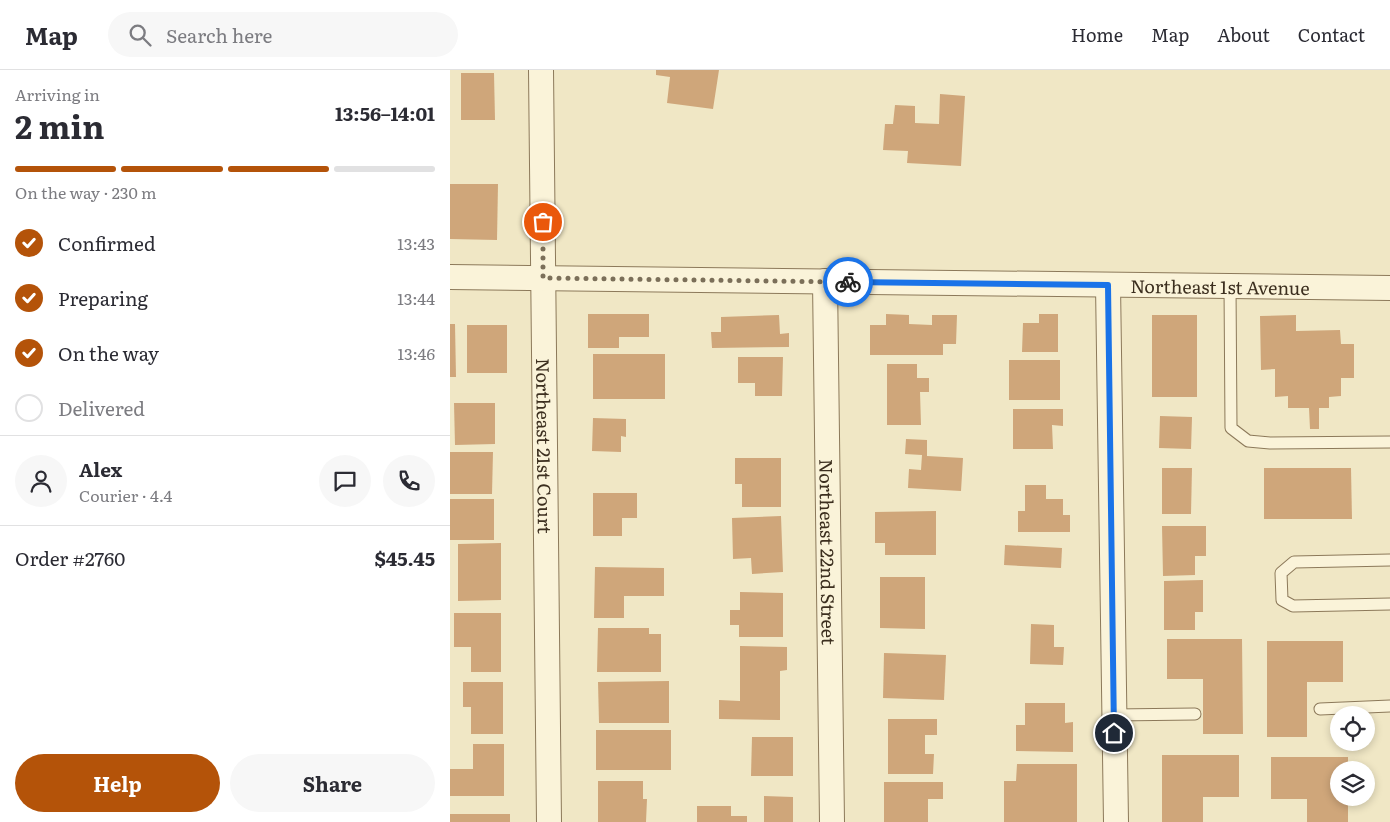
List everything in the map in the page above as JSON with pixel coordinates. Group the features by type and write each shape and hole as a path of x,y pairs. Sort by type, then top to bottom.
{"street":[{"name":"Northeast 21st Court","path":"541,70 549,822"},
{"name":"Northeast 1st Avenue","path":"450,277 1390,288"},
{"name":"Northeast 22nd Street","path":"825,282 832,822"},
{"path":"1108,285 1116,822"}],"lane":[{"path":"1230,286 1231,428 1248,441 1270,444 1390,442"},
{"path":"1390,560 1294,562 1281,573 1282,600 1294,606 1390,604"},
{"path":"1320,709 1390,706"},
{"path":"1114,715 1195,714"}],"building":[{"path":"656,70 719,70 713,109 667,103 670,77 656,75"},
{"path":"461,73 494,73 495,120 461,120"},
{"path":"940,94 965,96 961,166 907,163 908,151 883,150 885,124 893,124 895,105 915,106 915,123 939,124"},
{"path":"450,184 498,184 497,240 450,239"},
{"path":"588,314 649,314 649,337 619,337 619,348 588,348"},
{"path":"886,314 909,315 909,324 932,325 932,315 957,315 956,344 943,344 943,355 870,355 870,325 886,325"},
{"path":"1039,314 1058,314 1058,352 1022,352 1023,323 1039,323"},
{"path":"779,315 780,334 789,333 789,347 712,348 711,332 721,332 721,317"},
{"path":"1152,315 1197,315 1197,397 1152,397"},
{"path":"1296,315 1296,331 1340,330 1341,344 1354,344 1354,378 1341,378 1341,396 1329,397 1329,408 1319,408 1319,429 1310,429 1309,408 1288,408 1288,396 1275,397 1275,369 1261,370 1260,316"},
{"path":"450,324 455,324 456,377 450,377"},
{"path":"467,325 507,325 507,373 467,373"},
{"path":"593,354 665,354 665,399 593,399"},
{"path":"738,357 783,357 782,396 755,396 755,383 738,383"},
{"path":"1009,360 1060,360 1060,400 1009,400"},
{"path":"887,364 917,364 917,378 929,378 929,392 920,392 921,425 887,425"},
{"path":"454,403 495,403 495,444 455,445"},
{"path":"1013,409 1063,409 1063,426 1052,425 1053,449 1013,449"},
{"path":"1160,416 1192,417 1191,449 1159,448"},
{"path":"593,418 626,419 626,437 621,436 621,452 592,451"},
{"path":"906,439 927,440 927,456 963,458 961,491 908,488 909,469 921,470 922,455 905,454"},
{"path":"450,452 493,452 492,494 450,494"},
{"path":"735,458 781,458 781,507 742,507 742,484 735,484"},
{"path":"1162,468 1192,468 1191,514 1162,514"},
{"path":"1264,468 1351,468 1352,519 1264,519"},
{"path":"1025,485 1046,485 1046,499 1063,499 1063,515 1070,515 1070,532 1018,532 1018,511 1025,511"},
{"path":"593,493 637,493 637,518 622,518 622,536 593,536"},
{"path":"450,499 494,499 494,540 450,540"},
{"path":"936,511 936,555 885,555 885,543 875,543 875,512"},
{"path":"781,516 783,572 752,574 751,558 733,559 732,518"},
{"path":"1162,526 1206,526 1206,556 1195,556 1195,575 1163,576"},
{"path":"501,543 501,600 458,601 458,544"},
{"path":"1005,545 1062,548 1061,568 1004,565"},
{"path":"595,567 664,568 664,596 624,596 624,618 594,618"},
{"path":"880,577 925,577 925,629 880,628"},
{"path":"1203,580 1203,612 1195,612 1195,630 1164,630 1164,581"},
{"path":"740,592 783,593 783,637 739,637 739,625 730,625 730,610 740,610"},
{"path":"454,613 501,613 501,672 471,672 471,647 454,647"},
{"path":"1031,624 1054,625 1054,647 1064,647 1063,665 1030,664"},
{"path":"598,628 649,628 649,634 661,634 661,672 597,672"},
{"path":"1167,639 1242,639 1243,734 1203,734 1203,679 1167,679"},
{"path":"1267,641 1343,641 1343,682 1307,682 1307,737 1267,737"},
{"path":"740,646 787,647 787,670 780,671 780,720 719,719 719,700 740,701"},
{"path":"884,653 946,655 944,700 883,698"},
{"path":"669,681 669,723 599,723 598,682"},
{"path":"463,682 503,682 503,734 471,734 471,707 463,707"},
{"path":"1025,703 1065,703 1065,723 1073,722 1073,752 1016,751 1016,725 1025,725"},
{"path":"888,719 937,719 937,735 925,735 925,754 934,754 933,774 888,774"},
{"path":"596,730 671,730 671,770 596,770"},
{"path":"752,737 793,737 793,776 751,776"},
{"path":"473,744 504,744 504,796 450,796 450,769 473,769"},
{"path":"1162,755 1239,755 1239,797 1203,797 1203,822 1162,822"},
{"path":"1271,757 1348,757 1348,761 1330,761 1330,806 1348,806 1348,822 1307,822 1307,799 1271,799"},
{"path":"1017,764 1077,764 1077,822 1004,822 1004,781 1016,781"},
{"path":"598,781 643,781 643,799 647,799 646,822 598,822"},
{"path":"884,782 943,782 943,799 928,799 928,822 884,822"},
{"path":"764,796 793,797 793,822 764,822"},
{"path":"697,806 731,806 731,816 747,816 747,822 697,822"},
{"path":"450,814 510,814 510,822 450,822"}],"way so far":[{"path":"543,222 543,278 848,282"}],"route":[{"path":"848,282 1108,285 1114,733"}]}
